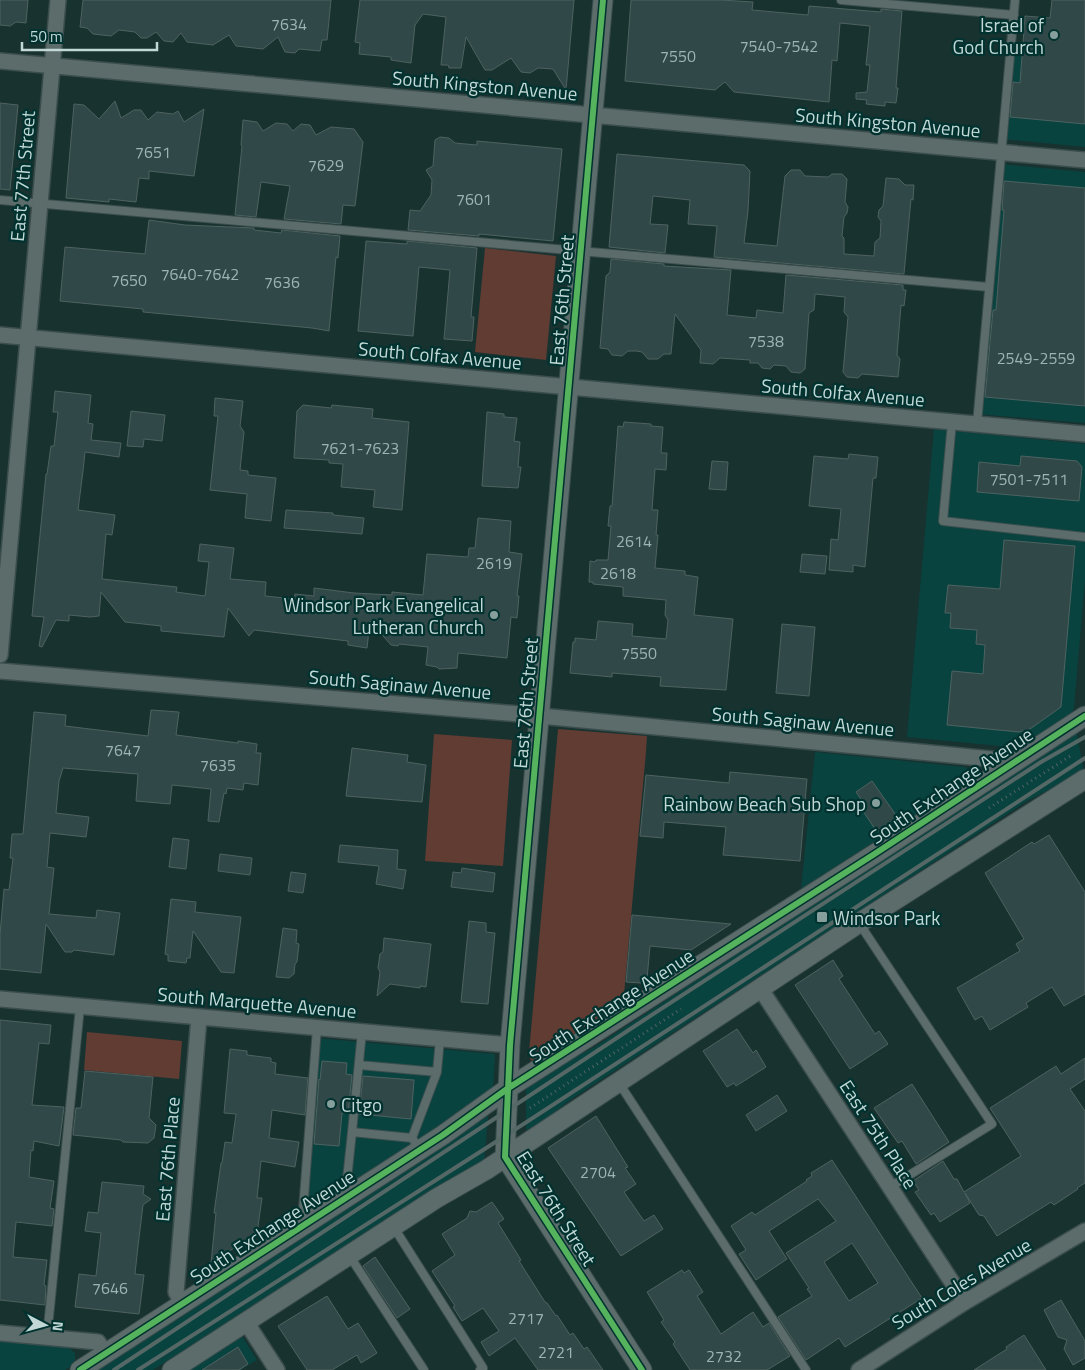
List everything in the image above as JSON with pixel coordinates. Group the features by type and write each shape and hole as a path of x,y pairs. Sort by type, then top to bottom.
{"street":[{"name":"East 77th Street","path":"0,655 58,0"},
{"name":"East 76th Street","path":"603,0 510,1045 505,1157 642,1370"},
{"name":"South Kingston Avenue","path":"0,60 1085,160"},
{"name":"South Colfax Avenue","path":"0,335 1085,434"},
{"name":"South Saginaw Avenue","path":"0,671 540,717 991,759 999,771"},
{"name":"South Exchange Avenue","path":"80,1370 354,1190 415,1144 443,1135 507,1090 1085,716"},
{"path":"172,1370 393,1226 505,1157 760,988 1085,780"},
{"name":"East 75th Place","path":"760,988 965,1302"},
{"name":"South Marquette Avenue","path":"0,999 510,1045"},
{"name":"East 76th Place","path":"182,1303 176,1292 199,1017"},
{"name":"South Coles Avenue","path":"859,1370 965,1302 1085,1231"},
{"path":"246,1322 277,1370"},
{"path":"0,1333 98,1342 105,1353"}],"lane":[{"path":"841,0 1014,15"},
{"path":"977,424 1015,0"},
{"path":"0,200 989,287"},
{"path":"952,422 943,521 1085,537"},
{"path":"859,924 992,1124 890,1188"},
{"path":"47,1337 80,1007"},
{"path":"302,1224 317,1028"},
{"path":"354,1190 347,1179 362,1032"},
{"path":"352,1132 415,1144 437,1072 440,1039"},
{"path":"359,1065 437,1072"},
{"path":"618,1081 806,1370"},
{"path":"393,1226 482,1369"},
{"path":"349,1255 424,1370"}],"path":[{"path":"989,808 1072,755"},
{"path":"530,1108 681,1009"}],"shaded area":[{"path":"1010,51 1085,57 1085,147 1002,139"},
{"path":"1000,164 1085,172 1085,423 977,414"},
{"path":"485,248 556,256 546,360 475,352"},
{"path":"934,429 1085,444 1085,580 1074,707 1072,714 1020,748 907,737"},
{"path":"558,729 647,736 646,752 623,1005 533,1062 530,1059 529,1052"},
{"path":"1075,733 1084,772 1027,801 570,1100 534,1129 526,1129 526,1089 528,1086 557,1066 593,1048"},
{"path":"434,734 512,740 503,866 425,861"},
{"path":"815,752 965,767 970,770 970,780 801,889"},
{"path":"87,1032 182,1041 179,1079 84,1070"},
{"path":"316,1038 495,1054 493,1092 303,1214"},
{"path":"486,1114 488,1117 484,1161 434,1189 153,1370 97,1370 446,1143"},
{"path":"242,1336 257,1360 240,1370 189,1370"},
{"path":"0,1341 67,1346 75,1353 75,1360 73,1365 65,1370 0,1370"}],"building":[{"path":"0,0 28,0 26,23 16,22 10,26 0,25"},
{"path":"83,0 331,0 327,40 322,40 320,51 299,49 295,53 285,52 278,37 263,49 236,46 229,35 213,45 187,42 181,33 173,42 164,41 156,32 147,38 141,38 135,32 119,30 111,36 93,34 87,28 80,27"},
{"path":"360,0 574,0 566,90 553,69 538,68 530,73 521,72 511,58 492,70 485,70 466,37 461,68 449,68 448,65 441,65 446,17 423,14 415,25 411,63 391,60 391,57 359,54 360,43 355,42"},
{"path":"631,0 753,2 752,10 808,15 809,6 881,12 881,9 902,11 896,103 885,102 885,106 866,104 867,100 856,99 856,93 867,92 870,65 866,65 870,26 840,23 837,61 832,60 829,102 734,92 725,82 715,90 625,81"},
{"path":"1052,0 1085,0 1085,124 1010,117 1013,82 1020,83 1025,16 1050,18"},
{"path":"115,101 121,118 134,110 141,110 148,120 157,112 173,114 178,111 184,122 204,109 194,176 149,171 149,179 139,178 136,202 109,199 109,202 66,198 74,104 84,105 99,119"},
{"path":"0,103 18,105 10,190 0,189"},
{"path":"243,120 257,122 263,131 276,123 287,124 293,131 301,124 310,125 316,135 331,127 354,129 363,142 355,206 343,205 341,224 284,219 290,186 261,182 256,217 235,215"},
{"path":"440,137 449,138 455,143 477,145 477,141 562,149 553,241 408,230 410,210 420,211 431,195 432,180 426,170 433,166 435,140"},
{"path":"617,154 744,165 750,171 744,243 777,246 785,176 791,170 800,170 805,176 828,177 832,174 842,174 847,179 845,202 848,207 844,217 842,236 844,238 844,254 874,256 875,242 880,238 881,221 878,217 879,210 883,206 886,178 899,179 905,185 914,185 904,274 714,257 717,226 688,224 690,200 653,196 650,224 668,225 665,253 609,247"},
{"path":"1004,181 1085,188 1085,406 985,397 993,310 996,310 1004,210 1002,210"},
{"path":"149,220 185,225 254,228 254,230 281,233 282,230 340,236 338,258 336,257 329,331 143,312 143,309 60,301 65,247 145,254"},
{"path":"366,241 407,244 407,241 477,248 471,317 474,317 472,341 444,339 450,270 419,267 413,336 358,331"},
{"path":"611,259 664,264 664,266 731,270 727,315 756,318 757,310 783,313 786,275 903,285 903,290 906,290 904,306 901,305 897,355 900,359 898,377 862,374 858,378 847,377 843,372 848,317 844,312 845,297 815,294 814,310 809,313 805,369 800,373 791,372 786,366 774,365 770,369 762,368 758,363 750,363 750,360 720,358 713,364 700,363 701,350 675,314 671,354 664,354 658,359 648,359 642,352 636,351 628,351 622,356 612,355 608,349 600,348 606,276 610,272"},
{"path":"55,391 91,395 88,423 93,424 91,440 121,443 119,457 85,452 78,510 115,515 112,535 106,534 102,579 177,587 176,592 205,596 209,562 198,561 200,544 234,548 230,579 266,582 265,596 294,599 295,594 314,596 314,588 354,593 392,595 392,592 423,595 427,554 468,557 469,548 475,548 478,518 511,521 509,552 522,554 517,596 519,596 517,618 511,617 507,658 458,653 457,668 439,669 426,665 428,647 391,645 370,621 367,648 348,645 348,641 254,630 249,636 228,608 224,637 161,631 161,626 125,622 101,592 99,616 69,615 69,621 56,620 42,647 39,646 44,617 32,616 46,474 51,446 54,446 58,412 53,412"},
{"path":"215,398 243,401 240,426 244,432 240,470 248,471 248,475 276,478 271,521 245,518 247,494 210,490 218,416 214,416"},
{"path":"303,405 331,408 332,405 373,409 372,418 409,422 402,510 373,507 375,490 341,487 343,464 329,463 329,460 294,458 297,411"},
{"path":"131,411 165,415 162,441 144,439 143,447 127,446"},
{"path":"487,412 504,414 504,417 517,418 514,441 520,442 518,467 521,467 518,488 482,486"},
{"path":"624,422 663,427 661,453 667,453 666,470 655,469 652,510 658,510 655,568 685,571 685,575 698,577 694,615 733,619 726,690 660,686 661,677 612,673 612,677 570,673 575,638 596,640 598,621 633,624 632,636 666,639 668,620 665,615 666,600 623,596 623,587 589,582 590,561 608,560 611,526 608,526 610,506 612,506 618,426 623,427"},
{"path":"849,454 878,457 876,478 873,478 865,567 853,565 853,572 829,570 831,539 838,540 841,509 809,506 814,456 848,459"},
{"path":"1021,456 1077,461 1082,467 1079,501 977,492 979,462 1020,466"},
{"path":"712,461 728,462 726,490 709,489"},
{"path":"286,510 333,513 333,515 364,518 362,534 284,528"},
{"path":"1004,540 1075,546 1061,707 1030,729 1019,732 947,725 952,671 983,674 985,645 976,644 977,630 950,628 951,613 945,613 948,585 1000,589"},
{"path":"802,554 827,556 825,574 800,572"},
{"path":"782,624 815,627 809,696 776,693"},
{"path":"151,710 179,712 176,735 257,744 256,753 261,753 258,785 244,783 243,790 227,788 226,794 224,793 219,822 208,821 211,789 172,785 170,804 136,801 138,774 63,768 59,781 56,813 89,817 86,837 50,833 47,867 54,868 49,914 96,918 97,910 120,913 114,955 74,950 72,952 65,952 46,924 41,973 0,969 0,934 4,889 9,890 13,858 10,858 12,834 23,834 34,712 66,715 65,726 148,736"},
{"path":"352,748 408,755 407,762 426,765 422,802 346,796"},
{"path":"730,772 807,779 800,861 723,855 726,827 664,822 663,838 640,836 646,775 729,783"},
{"name":"Rainbow Beach Sub Shop","path":"872,781 898,818 877,832 863,811 867,808 856,792"},
{"path":"1049,835 1085,892 1085,994 1064,1006 1052,987 1026,1003 1028,1007 990,1030 982,1016 975,1020 957,988 1020,951 1016,944 1024,939 985,873 1032,842 1034,844"},
{"path":"173,838 189,840 186,869 169,867"},
{"path":"340,845 398,850 397,869 406,870 403,889 376,884 379,866 338,862"},
{"path":"220,854 252,858 250,875 218,871"},
{"path":"462,868 495,873 493,892 451,887 453,872 461,873"},
{"path":"291,872 306,874 303,893 288,891"},
{"path":"171,899 196,902 195,912 241,917 234,973 221,972 193,931 190,958 187,958 186,963 168,961 168,955 165,954"},
{"path":"632,915 731,924 691,950 650,946 647,979 642,979 641,983 626,982"},
{"path":"469,921 486,923 486,932 495,933 488,1004 461,1002"},
{"path":"283,928 297,930 296,943 299,944 294,974 289,978 276,977"},
{"path":"384,938 431,944 426,987 390,984 377,996 380,972 378,968 380,954 383,952"},
{"path":"833,960 843,976 839,979 875,1034 879,1031 888,1044 850,1069 795,985"},
{"path":"0,1020 51,1025 49,1044 39,1043 32,1105 64,1107 59,1146 34,1141 33,1151 31,1150 29,1177 54,1181 50,1208 54,1209 52,1226 16,1222 13,1257 47,1260 44,1285 46,1286 45,1305 0,1300"},
{"path":"737,1029 753,1053 756,1050 766,1067 736,1086 734,1083 727,1087 703,1051"},
{"path":"230,1049 247,1051 247,1055 271,1058 271,1062 276,1063 275,1074 308,1078 305,1115 272,1110 269,1138 299,1142 295,1167 261,1161 257,1198 262,1198 257,1233 211,1263 216,1213 214,1213 221,1163 225,1142 232,1143 236,1114 224,1113"},
{"path":"1085,1058 1085,1079 1070,1089 1085,1111 1085,1183 1054,1205 1051,1202 997,1236 984,1216 979,1215 965,1193 970,1203 940,1222 934,1213 931,1215 915,1192 919,1190 913,1181 943,1161 964,1192 1021,1156 990,1108 1056,1066 1061,1074"},
{"name":"Citgo","path":"322,1061 347,1063 346,1074 352,1075 348,1113 342,1113 339,1146 314,1144"},
{"path":"85,1071 153,1077 149,1118 156,1125 154,1138 148,1143 123,1142 121,1140 73,1135 76,1108 81,1108"},
{"name":"Citgo","path":"363,1076 414,1080 411,1119 359,1114"},
{"path":"912,1084 949,1142 916,1164 902,1141 898,1143 874,1108"},
{"path":"777,1095 787,1111 756,1131 746,1115"},
{"path":"596,1116 628,1167 625,1168 636,1184 624,1192 644,1221 654,1215 663,1229 621,1256 548,1148"},
{"path":"832,1160 922,1298 845,1347 839,1338 806,1360 778,1317 812,1296 807,1289 809,1288 786,1253 836,1221 818,1199 769,1231 787,1259 756,1280 739,1254 746,1250 731,1226 752,1212 755,1215 807,1181 812,1176 811,1173","holes":["852,1243 878,1283 849,1301 824,1262"]},
{"path":"102,1182 144,1186 143,1194 151,1199 143,1205 135,1274 144,1275 139,1314 75,1307 79,1274 96,1276 101,1233 85,1231 88,1212 98,1213"},
{"path":"492,1202 504,1219 498,1223 545,1302 557,1315 570,1335 573,1333 584,1349 587,1347 603,1370 538,1370 515,1338 489,1356 481,1342 499,1331 483,1308 462,1321 453,1307 455,1306 432,1271 455,1255 442,1234 467,1218 470,1211 476,1212"},
{"path":"375,1257 410,1309 397,1318 363,1266"},
{"path":"682,1270 684,1273 689,1270 703,1292 697,1296 721,1334 753,1312 763,1327 769,1323 790,1356 767,1370 690,1370 673,1344 675,1342 661,1322 664,1320 647,1292"},
{"path":"327,1296 348,1329 358,1323 377,1353 361,1363 357,1355 332,1370 307,1370 278,1326"},
{"path":"1061,1300 1085,1341 1085,1358 1073,1365 1064,1349 1067,1340 1058,1337 1044,1310"},
{"path":"1024,1335 1046,1370 974,1370 1007,1349 1006,1347"},
{"path":"238,1347 248,1364 239,1370 202,1370"}],"railway":[{"path":"114,1370 644,1020 1041,762 1085,737"},
{"path":"138,1370 505,1136 1085,758"}],"cycle path":[{"path":"603,0 510,1045 505,1157 642,1370"},
{"path":"80,1370 443,1135 507,1089 876,853 1085,716"}],"place":[{"name":"Israel of God Church","path":"1054,35"},
{"name":"Windsor Park Evangelical Lutheran Church","path":"494,615"},
{"name":"Rainbow Beach Sub Shop","path":"876,803"},
{"name":"Windsor Park","path":"822,917"},
{"name":"Citgo","path":"331,1104"}]}
